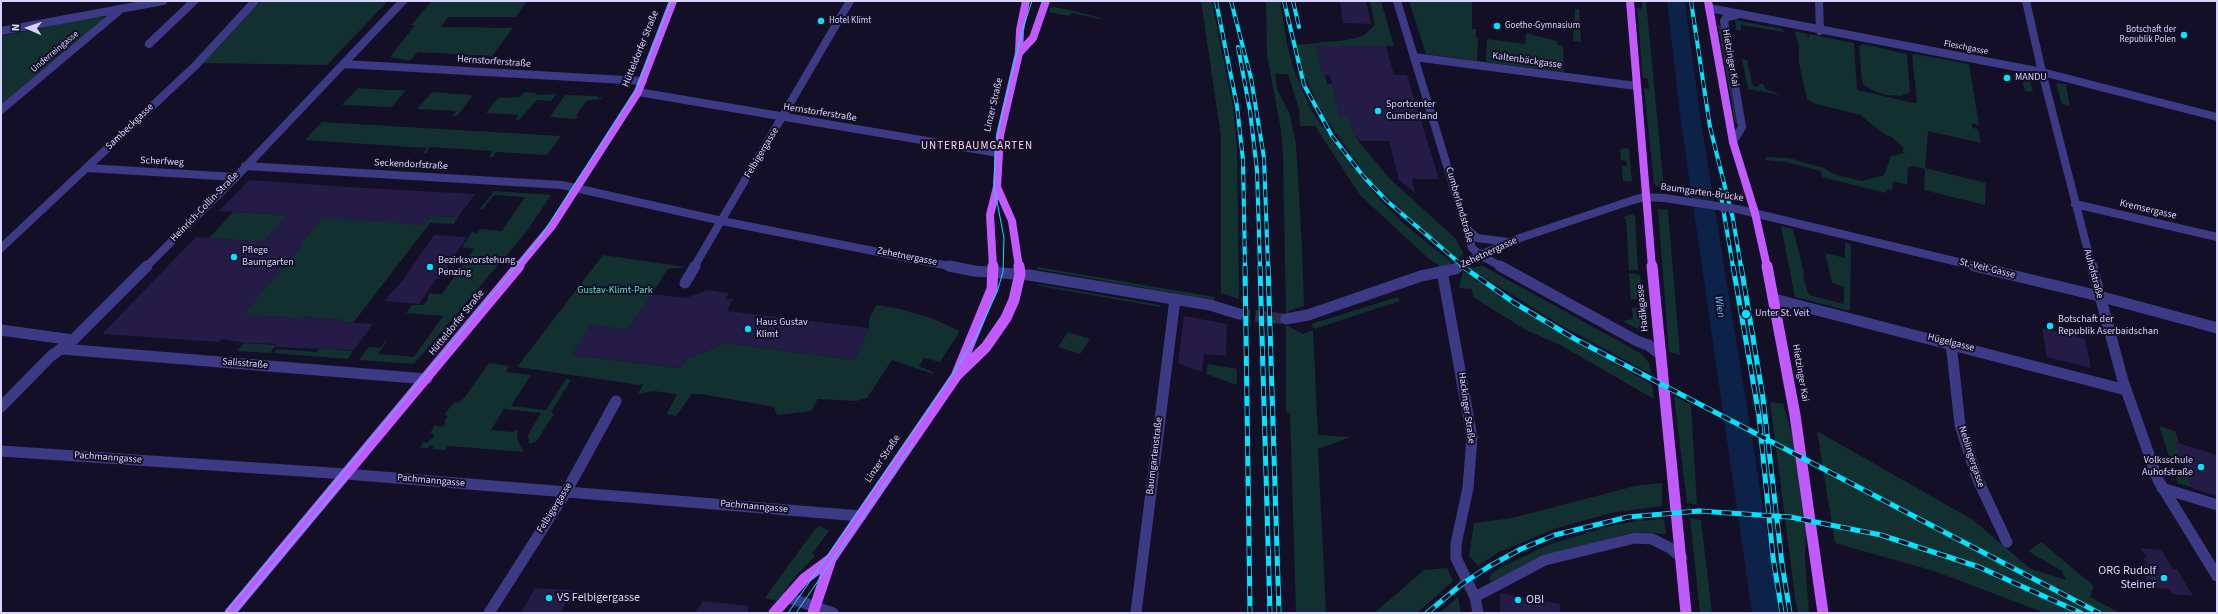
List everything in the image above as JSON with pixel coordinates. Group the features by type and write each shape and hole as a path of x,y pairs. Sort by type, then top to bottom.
{"main road":[{"name":"Hütteldorfer Straße","path":"230,613 540,242 638,92 673,1"},
{"name":"Linzer Straße","path":"957,375 967,346 992,290 994,272 990,215 997,187 998,153 1019,53 1020,30 1026,1"},
{"path":"1019,53 1033,38 1045,1"},
{"name":"Hadikgasse","path":"1630,1 1644,197 1682,558 1686,613"},
{"name":"Hietzinger Kai","path":"1709,4 1733,142 1755,213 1774,298 1795,415 1823,613"},
{"name":"Linzer Straße","path":"815,611 832,559 957,375 986,347 1006,318 1014,300 1020,274 1012,221 997,187"},
{"name":"Linzer Straße","path":"774,613 804,579 832,559"}],"street":[{"path":"1,31 163,1"},
{"path":"149,44 194,1"},
{"name":"Sambeckgasse","path":"1,248 195,66 255,1"},
{"name":"Heinrich-Collin-Straße","path":"1,406 51,356 74,340 236,177 403,1"},
{"name":"Felbigergasse","path":"685,283 783,118 850,1"},
{"name":"Cumberlandstraße","path":"1397,1 1466,228 1469,243 1480,255 1637,341 1648,345 1660,354"},
{"path":"1819,1 1820,31"},
{"name":"Auhofstraße","path":"2026,1 2075,204 2126,390 2162,488 2217,576"},
{"name":"Fleschgasse","path":"1709,4 1739,15 2042,72 2217,117"},
{"name":"Underreingasse","path":"1,110 122,9"},
{"name":"Hietzinger Kai","path":"1733,142 1742,127 1724,21 1727,17 1739,15"},
{"name":"Kaltenbäckgasse","path":"1414,57 1636,86"},
{"name":"Hernstorferstraße","path":"343,64 643,81"},
{"name":"Hernstorferstraße","path":"638,92 783,118 998,153"},
{"name":"Seckendorfstraße","path":"245,166 555,184 576,187"},
{"name":"Scherfweg","path":"87,168 236,177"},
{"name":"Zehetnergasse","path":"576,187 722,222 974,271 1020,274 1175,299 1210,305 1238,314"},
{"name":"Baumgarten-Brücke","path":"1644,197 1664,198 1755,213"},
{"name":"Zehetnergasse","path":"1286,319 1308,315 1421,276 1455,269 1480,255 1511,242 1644,197"},
{"name":"Kremsergasse","path":"2075,204 2217,237"},
{"name":"St.-Veit-Gasse","path":"1755,213 2099,296 2217,328"},
{"path":"1466,228 1474,236 1481,239 1511,242"},
{"name":"Hackinger Straße","path":"1442,271 1472,437 1468,488 1456,544 1456,558 1475,597 1478,613"},
{"name":"Hügelgasse","path":"1774,298 2126,390"},
{"name":"Baumgartenstraße","path":"1136,613 1175,299"},
{"path":"1,330 74,340"},
{"name":"Neblingergasse","path":"1950,343 1960,426 1978,480 2007,542"},
{"name":"Salisstraße","path":"62,349 427,379"},
{"name":"Felbigergasse","path":"489,613 566,492 616,401"},
{"name":"Pachmanngasse","path":"1,451 346,474 861,516"},
{"path":"2162,488 2217,505"},
{"path":"1475,597 1546,560 1586,548 1635,538 1652,539 1670,548 1682,558"},
{"path":"787,597 815,611 833,613"}],"green space":[{"path":"261,1 388,1 327,65 201,63"},
{"path":"432,1 527,1 516,17 448,17 441,27 513,28 492,56 418,52 409,61 390,57 415,25 411,25"},
{"path":"1201,1 1212,1 1233,107 1237,147 1239,299 1221,293 1221,136"},
{"path":"1266,1 1280,1 1287,44 1294,70 1310,108 1342,155 1380,200 1403,223 1452,263 1450,265 1443,268 1429,259 1360,195 1315,126 1300,126 1299,109 1288,74 1275,74 1277,89 1290,115 1296,144 1302,248 1304,306 1288,311 1286,314 1283,157 1281,130 1267,55"},
{"path":"1370,1 1381,1 1394,46 1316,46 1323,75 1325,75 1327,84 1332,84 1340,117 1349,117 1353,131 1360,143 1391,180 1455,238 1463,253 1459,259 1423,231 1369,179 1323,115 1304,75 1296,45 1346,40 1363,36 1375,25"},
{"path":"1409,1 1472,1 1472,29 1476,29 1476,37 1478,38 1477,61 1426,54"},
{"path":"1642,1 1646,1 1664,189 1654,184 1644,88 1649,89 1648,79 1643,78 1637,8 1642,9"},
{"path":"1054,7 1101,18 1072,13 1069,16 1049,12 1050,8"},
{"path":"1575,9 1579,9 1581,42 1573,41"},
{"path":"100,16 105,18 1,105 1,36"},
{"path":"1735,20 1782,29 1784,32 1741,25 1741,31 1736,30"},
{"path":"1718,25 1722,26 1740,124 1735,123"},
{"path":"1794,31 1807,34 1809,38 1809,34 1854,43 1857,90 1914,103 1917,102 1912,55 1915,54 1969,64 1979,125 1972,123 1972,128 1978,129 1981,143 1928,131 1925,168 1986,183 1985,205 1924,190 1925,169 1913,166 1908,168 1907,185 1893,181 1892,190 1887,189 1886,193 1822,177 1821,171 1786,162 1766,160 1766,157 1789,158 1824,168 1836,175 1862,181 1884,175 1891,156 1905,153 1902,151 1904,148 1890,136 1887,136 1860,115 1813,103 1807,99 1799,63 1799,45"},
{"path":"1526,33 1557,41 1557,45 1563,46 1564,72 1486,62 1487,39 1525,44"},
{"path":"1863,44 1907,54 1910,92 1901,96 1888,95 1876,92 1864,85 1862,81 1859,46"},
{"path":"1742,59 1747,60 1753,86 1758,87 1759,84 1763,84 1766,89 1781,95 1748,89"},
{"path":"2013,73 2029,76 2033,92 2025,91 2022,80 2014,78"},
{"path":"2060,83 2068,85 2066,86 2070,106 2062,104 2056,84"},
{"path":"358,88 406,90 392,107 342,105"},
{"path":"432,92 471,95 472,97 457,116 453,116 456,112 454,111 417,109"},
{"path":"524,92 536,93 535,95 556,94 551,101 537,100 519,120 516,120 518,115 486,113 498,98 520,97"},
{"path":"565,95 597,96 597,98 603,97 601,99 586,101 576,116 578,116 576,119 550,117"},
{"path":"322,122 561,136 547,155 496,152 493,157 489,157 492,151 430,147 426,153 423,153 427,148 305,140"},
{"path":"1623,148 1629,149 1632,182 1623,181 1622,166 1627,166 1626,161 1621,160 1620,150"},
{"path":"494,191 551,195 527,231 414,364 359,360 369,347 380,348 385,341 387,341 378,354 414,357 443,316 406,313 412,305 423,305 427,301 429,293 442,294 474,249 462,247 472,232 477,233 480,229 502,231 525,197 494,195 483,209 480,209"},
{"path":"1658,209 1668,210 1680,355 1669,352"},
{"path":"233,212 288,215 264,242 209,238"},
{"path":"1632,214 1635,216 1638,270 1629,270 1626,219 1622,218"},
{"path":"458,217 454,224 430,223 353,323 339,322 342,320 300,317 299,319 266,316 263,318 241,316 303,245 299,245 322,218"},
{"path":"1781,226 1793,229 1804,273 1803,277 1809,295 1844,304 1844,287 1832,283 1825,253 1845,258 1845,243 1851,244 1850,311 1795,297"},
{"name":"Gustav-Klimt-Park","path":"603,255 686,267 668,269 628,330 591,325 572,355 680,368 686,359 726,343 854,360 869,328 869,319 876,305 900,309 931,318 960,331 940,362 924,358 919,366 933,372 933,374 892,360 867,398 856,401 818,399 811,411 777,415 774,407 702,394 692,394 676,416 667,414 677,394 653,391 638,394 643,384 640,385 517,367"},
{"path":"1483,266 1642,354 1649,363 1651,374 1557,323 1470,268"},
{"path":"1038,267 1215,297 1214,300 1036,269"},
{"path":"1463,272 1518,308 1652,385 1654,399 1560,345 1526,330 1473,297 1472,289 1459,288"},
{"path":"1629,273 1640,275 1643,298 1631,300"},
{"path":"1038,284 1161,305 1160,307 1039,286"},
{"path":"1398,297 1400,301 1314,329 1311,324"},
{"path":"1644,307 1645,328 1638,329 1622,321 1633,319 1632,308"},
{"path":"1286,325 1303,334 1313,330 1318,435 1351,437 1318,449 1326,613 1296,613 1290,413 1286,412"},
{"path":"1068,332 1090,339 1080,354 1058,347"},
{"path":"244,343 276,345 270,353 237,351"},
{"path":"319,348 353,351 348,359 273,353 277,349 316,352"},
{"path":"489,363 509,366 506,372 531,375 511,406 546,410 566,379 571,380 551,412 554,414 536,442 529,444 528,435 541,413 504,409 491,430 513,432 518,429 517,439 524,452 448,446 445,450 432,449 434,446 430,445 428,448 420,448 423,442 426,443 434,437 434,435 430,433 435,425 442,427 446,423 444,422 448,416 444,415 454,402 458,403 464,398"},
{"path":"1208,364 1237,369 1237,385 1206,374"},
{"path":"1674,396 1691,405 1697,505 1687,503"},
{"path":"1770,402 1783,404 1796,448 1806,528 1805,560 1809,613 1798,613 1795,597"},
{"path":"2159,426 2175,431 2179,443 2176,442 2181,459 2169,456"},
{"path":"1817,431 1973,520 2031,569 2066,580 2062,571 2028,551 2041,542 2094,586 2090,597 2120,613 2045,613 1934,571 1835,543"},
{"path":"2173,467 2186,471 2191,487 2178,483"},
{"path":"1662,483 1662,506 1611,513 1557,528 1499,552 1478,566 1469,556 1474,523 1512,518 1635,486"},
{"path":"1690,518 1701,520 1712,613 1700,613"},
{"path":"1664,519 1666,534 1634,532 1544,556 1492,582 1489,579 1492,573 1505,565 1548,545 1609,526 1638,521"},
{"path":"820,526 829,531 812,554 815,556 796,576 777,601 765,598 815,529"},
{"path":"1447,568 1453,581 1417,613 1374,613 1424,570"},
{"path":"1458,597 1461,613 1439,613"}],"building":[{"path":"1340,1 1366,1 1371,24 1343,23"},
{"name":"Sportcenter Cumberland","path":"1316,46 1386,46 1394,75 1407,75 1439,179 1412,179 1415,193 1399,180 1389,141 1360,141 1353,132 1349,117 1340,117 1330,75 1323,75"},
{"name":"Pflege Baumgarten","path":"249,180 475,194 458,217 432,216 425,225 322,218 299,245 303,245 243,314 298,319 299,317 342,320 340,322 373,324 354,350 274,347 277,344 246,343 221,339 219,342 102,334 196,237 264,242 288,215 219,211"},
{"name":"Bezirksvorstehung Penzing","path":"434,235 467,237 439,279 436,279 419,304 384,301 403,280"},
{"name":"Haus Gustav Klimt","path":"707,290 729,293 725,299 733,299 727,311 869,328 854,360 726,343 686,359 681,368 572,355 590,325 628,330 651,294 686,298"},
{"path":"1184,316 1227,324 1226,356 1204,354 1202,372 1178,363"},
{"path":"2042,328 2085,339 2091,368 2047,357"},
{"name":"Volksschule Auhofstraße","path":"2175,442 2217,455 2217,496 2192,488"},
{"name":"ORG Rudolf Steiner","path":"2140,548 2161,550 2173,569 2177,569 2193,596 2172,594 2169,589 2151,587 2138,566 2145,566 2143,563 2148,564 2143,558 2147,558"},
{"name":"VS Felbigergasse","path":"535,588 574,590 560,613 521,613"},
{"name":"OBI","path":"1500,593 1560,604 1560,613 1500,613"},
{"path":"703,601 748,606 748,613 695,613"}],"waterway":[{"name":"Wien","path":"1676,1 1691,122 1766,613"}],"tunnel":[{"path":"1239,314 1286,319"}],"tram line":[{"path":"225,613 539,239 636,90 671,1"},
{"path":"788,613 955,371 977,335 997,292 1003,272 1004,238 994,186 995,153 1000,123 1023,28 1032,1"},
{"path":"796,613 913,443"},
{"path":"234,613 348,476"}],"railway":[{"path":"1216,1 1237,106 1243,160 1245,267"},
{"path":"1231,1 1251,78 1264,158 1268,267"},
{"path":"1284,1 1304,85 1332,136 1364,177 1387,201 1464,267"},
{"path":"1293,1 1299,27"},
{"path":"1691,1 1710,127 1733,219 1741,267"},
{"path":"1238,47 1250,111 1257,170 1260,267"},
{"path":"1720,190 1733,267"},
{"path":"1245,266 1250,613"},
{"path":"1260,266 1270,613"},
{"path":"1268,266 1279,613"},
{"path":"1462,266 1513,302 1575,339 1761,436"},
{"path":"1733,266 1759,416 1761,436"},
{"path":"1741,266 1763,398 1768,440"},
{"path":"1761,436 1768,440"},
{"path":"1761,436 1769,516"},
{"path":"1768,440 2099,613"},
{"path":"1768,440 1777,516"},
{"path":"1427,613 1462,584 1488,567 1521,549 1555,535 1628,517 1699,511 1769,516"},
{"path":"1769,516 1777,516"},
{"path":"1769,516 1773,557 1782,613"},
{"path":"1777,516 1790,517 1881,535 1979,567 2081,613"},
{"path":"1777,516 1790,613"}],"place":[{"name":"Hotel Klimt","path":"821,21"},
{"name":"Goethe-Gymnasium","path":"1497,26"},
{"name":"Botschaft der Republik Polen","path":"2184,35"},
{"name":"MANDU","path":"2007,78"},
{"name":"Sportcenter Cumberland","path":"1378,111"},
{"name":"Pflege Baumgarten","path":"234,257"},
{"name":"Bezirksvorstehung Penzing","path":"430,267"},
{"name":"Unter St. Veit","path":"1746,314"},
{"name":"Botschaft der Republik Aserbaidschan","path":"2050,326"},
{"name":"Haus Gustav Klimt","path":"748,329"},
{"name":"Volksschule Auhofstraße","path":"2201,467"},
{"name":"ORG Rudolf Steiner","path":"2164,578"},
{"name":"VS Felbigergasse","path":"549,598"},
{"name":"OBI","path":"1518,600"}],"district":[{"name":"UNTERBAUMGARTEN","path":"977,147"}]}
